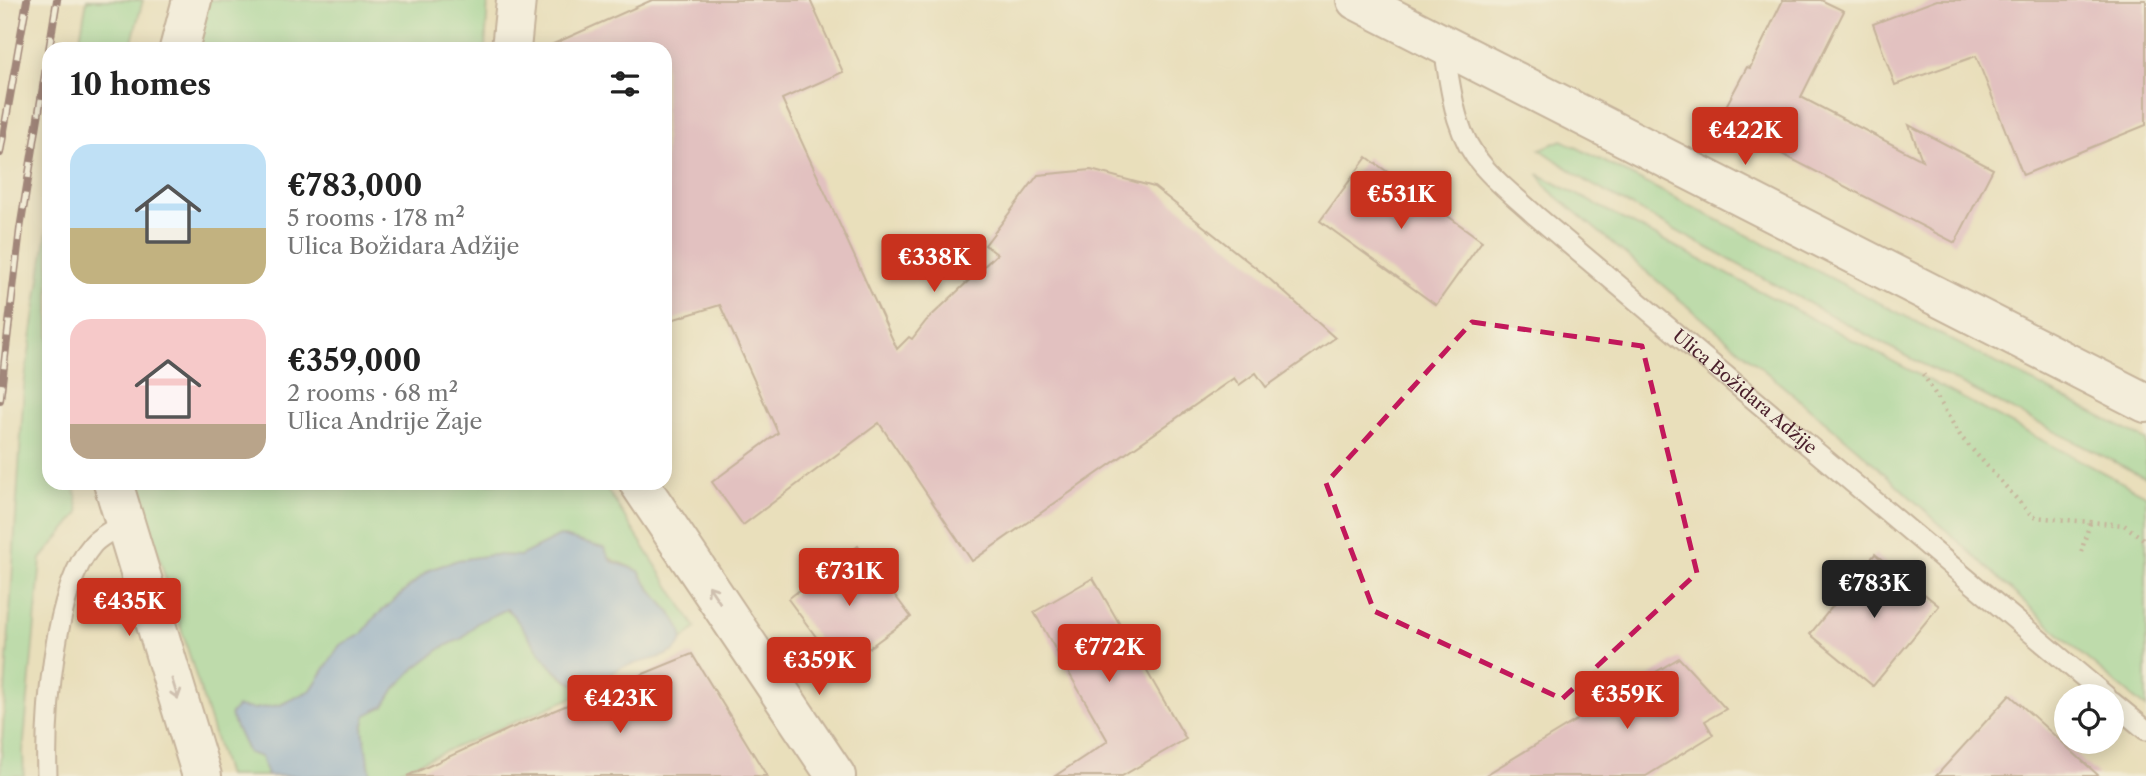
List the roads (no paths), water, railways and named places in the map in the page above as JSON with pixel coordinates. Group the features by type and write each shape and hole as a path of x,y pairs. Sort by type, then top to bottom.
{"street":[{"path":"182,42 192,0"},
{"path":"512,42 516,0"},
{"path":"1356,0 1444,48 2146,403"},
{"path":"115,490 202,776"},
{"path":"644,490 836,776"}],"lane":[{"name":"Ulica Božidara Adžije","path":"1444,48 1456,116 1464,139 1482,166 1535,215 2092,684"},
{"path":"47,776 46,723 62,621 75,573 93,543 124,523"},
{"path":"2124,712 2146,730"}],"water":[{"path":"560,536 604,548 611,561 639,571 678,624 682,636 680,645 663,656 620,668 595,688 580,686 555,671 507,609 477,623 463,638 443,647 414,669 395,688 384,706 366,715 363,730 371,776 267,776 261,757 248,753 230,715 237,707 254,709 280,705 311,690 340,645 361,635 375,617 429,570 458,560 492,555 520,556"}],"railway":[{"path":"0,153 27,0"},
{"path":"50,42 57,0"},
{"path":"0,400 20,229 42,93"}]}
